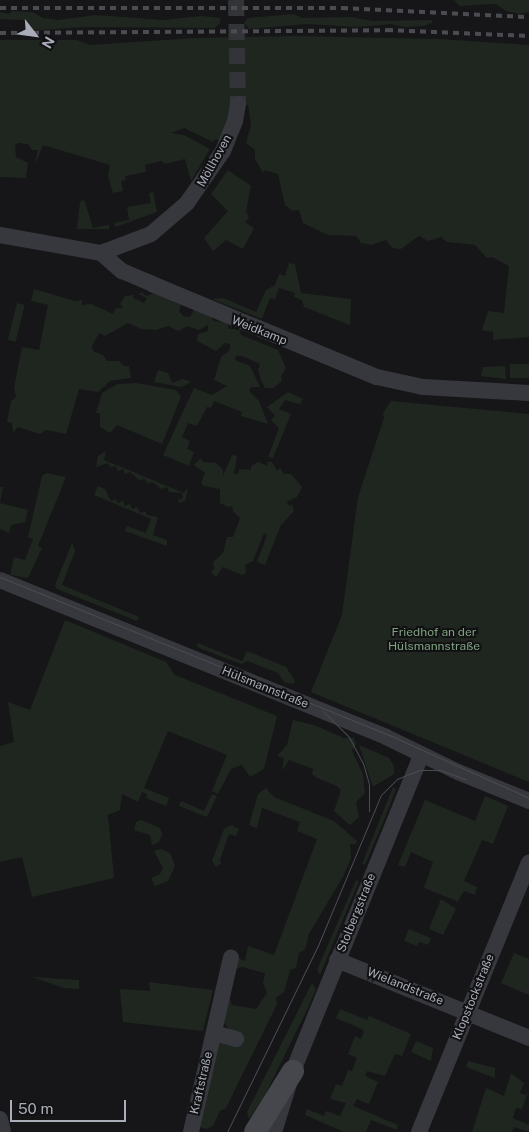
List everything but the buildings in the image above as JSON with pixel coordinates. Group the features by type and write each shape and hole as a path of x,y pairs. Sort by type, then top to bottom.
{"street":[{"name":"Möllhoven","path":"101,253 150,234 187,203 223,150 235,121 238,104"},
{"name":"Weidkamp","path":"0,235 101,253 122,270 152,284 370,374 423,387 529,394"},
{"name":"Hülsmannstraße","path":"0,580 386,738 529,801"},
{"name":"Stolbergstraße","path":"274,1132 293,1071 421,755"},
{"name":"Klopstockstraße","path":"419,1132 529,863"},
{"name":"Kraftstraße","path":"191,1132 231,958"},
{"name":"Wielandstraße","path":"337,960 529,1038"},
{"path":"214,1033 236,1038"},
{"name":"Stolbergstraße","path":"254,1132 293,1071"}],"green space":[{"path":"454,0 529,0 529,12 520,14 506,11 496,4 460,6"},
{"path":"12,11 32,12 43,18 58,20 96,15 163,20 202,16 220,18 220,23 215,28 86,27 41,30 29,29 24,20 0,19 0,12 9,14"},
{"path":"294,14 302,18 352,17 372,21 432,20 432,23 424,26 405,27 391,24 357,27 307,24 249,29 244,23 248,18"},
{"path":"294,36 439,39 529,45 529,337 493,340 493,332 482,330 488,311 504,313 509,266 492,257 487,258 475,245 447,242 441,237 428,241 419,236 401,249 392,248 386,240 371,245 361,243 356,236 328,235 303,223 299,210 292,211 285,205 278,174 265,170 263,173 255,159 255,150 246,143 251,125 248,105 239,105 225,143 216,139 213,142 184,128 171,133 184,135 210,149 191,181 185,159 165,164 161,161 145,165 146,172 125,176 126,180 121,181 123,191 113,193 108,176 110,165 43,145 35,165 38,150 32,150 28,144 19,143 15,145 16,157 28,163 26,178 0,177 0,40 77,40 90,45 195,38"},
{"path":"228,170 251,186 246,211 249,218 245,222 254,228 243,249 226,240 213,251 204,238 228,211 211,194"},
{"path":"153,192 157,212 115,227 114,223 129,220 127,207 151,203 149,193"},
{"path":"84,199 93,228 109,225 109,229 77,229 80,202"},
{"path":"289,263 295,264 301,293 351,299 350,325 304,307 302,300 294,297 295,293 279,288 275,299 270,298 262,319 212,299 223,298 256,312 266,290 275,285 279,274 285,276"},
{"path":"34,289 75,301 82,300 82,305 91,304 113,314 116,308 123,308 120,304 125,296 134,295 133,298 144,303 147,298 138,294 142,292 146,296 154,293 181,305 179,311 183,316 190,317 194,310 210,315 214,321 227,322 229,329 239,329 241,335 278,350 286,368 281,376 282,381 273,388 265,388 258,370 260,364 242,356 236,356 235,360 250,366 260,387 251,387 249,391 259,401 268,424 241,416 242,412 214,401 211,408 207,407 197,426 188,423 182,437 190,441 187,449 194,452 189,466 163,455 194,388 212,395 227,386 214,380 221,357 230,350 230,344 225,343 216,351 197,341 198,334 208,331 208,325 199,330 188,326 178,331 168,326 156,330 141,329 128,323 105,336 99,333 92,346 93,351 103,355 107,361 119,361 124,366 129,366 131,378 110,381 98,392 79,389 66,434 46,430 40,434 18,427 13,433 12,423 7,422 11,401 16,397 14,388 22,347 39,350 48,305 31,301"},
{"path":"17,303 25,305 16,342 8,340"},
{"path":"510,364 529,364 529,378 510,378"},
{"path":"505,366 506,379 481,376 483,367"},
{"path":"158,370 168,373 172,383 183,379 191,382 181,387 154,382"},
{"path":"136,383 176,390 181,397 162,444 117,425 110,433 100,427 100,413 96,413 102,393 117,384"},
{"path":"288,392 303,399 300,404 285,400 279,409 291,414 273,458 268,457 279,428 271,420 275,415 267,407"},
{"name":"Friedhof an der Hülsmannstraße","path":"391,401 529,414 529,782 311,692 342,615 358,497 384,418 383,413"},
{"path":"106,451 104,460 184,493 188,488 185,501 179,503 178,500 183,498 182,493 169,492 167,487 161,489 153,482 147,483 145,479 139,480 130,472 125,474 123,469 118,471 116,466 110,467 108,463 96,467 98,456"},
{"path":"232,455 237,456 234,474 239,473 239,469 251,470 251,466 258,462 268,466 267,462 272,462 277,471 280,468 284,474 291,474 302,487 297,497 286,502 290,506 292,504 294,511 281,525 265,565 257,562 267,535 264,533 253,561 245,565 246,573 242,575 223,567 216,577 211,572 214,569 213,562 223,553 227,537 233,537 240,518 233,511 232,506 228,507 220,503 220,489 204,486 201,483 205,473 194,465 201,458 203,462 216,463 223,470 223,476"},
{"path":"46,473 66,477 38,546 42,548 28,578 10,575 14,557 25,560 33,539 28,537 42,476"},
{"path":"98,486 105,489 111,501 116,499 118,503 123,501 125,506 130,504 132,509 137,507 140,513 145,511 147,515 158,517 153,535 167,540 167,546 125,531 127,526 146,533 151,519 94,495"},
{"path":"0,487 3,487 0,503"},
{"path":"0,503 28,510 25,522 11,525 9,533 0,529"},
{"path":"72,543 75,551 62,585 139,617 137,621 57,589 55,585"},
{"path":"65,620 166,662 175,675 277,716 264,769 250,777 242,765 231,769 218,794 212,791 227,755 168,731 144,788 169,798 166,806 146,798 147,794 142,792 138,802 122,794 120,810 108,815 114,878 32,897 22,857 0,862 0,746 14,742 8,702 30,710"},
{"path":"198,643 242,661 247,651 286,667 295,681 293,684 284,682 278,673 248,661 241,664 197,647"},
{"path":"293,720 314,725 344,738 354,738 356,744 352,751 363,774 365,793 356,802 359,817 350,825 334,811 341,790 337,786 317,778 312,774 313,769 289,760 282,771 284,758 277,756 287,745"},
{"path":"359,745 389,758 394,766 394,774 373,787"},
{"path":"393,787 396,789 386,815 365,865 362,864"},
{"path":"266,788 274,797 334,821 357,841 356,844 350,844 351,858 344,875 309,934 305,950 299,953 296,968 290,970 284,992 276,998 277,1004 226,1108 220,1111 213,1126 206,1129 200,1127 210,1048 222,1042 239,1045 242,1034 230,1030 224,1023 229,997 232,1005 256,1009 267,993 263,983 265,973 242,967 236,969 236,957 245,961 248,946 274,955 317,839 297,831 300,822 262,808 257,828 249,825 258,794"},
{"path":"212,794 217,796 207,817 179,806 181,801 204,811"},
{"path":"485,796 508,806 493,844 482,840 464,881 477,887 475,895 464,891 456,904 457,901 424,888 433,862 411,852 405,867 398,865 425,800 475,821"},
{"path":"141,820 160,828 162,834 159,842 152,845 150,835 134,830 136,822"},
{"path":"231,825 239,829 236,836 229,834 220,860 221,864 216,867 212,861 224,829"},
{"path":"161,849 170,853 175,866 168,881 155,886 151,878 160,874 163,868 154,851"},
{"path":"356,880 359,881 320,975 317,970"},
{"path":"441,899 456,909 443,935 429,929"},
{"path":"409,929 431,938 428,945 419,942 417,946 404,941"},
{"path":"514,953 529,959 529,995 501,983"},
{"path":"32,977 79,980 79,989 64,988"},
{"path":"149,982 213,990 203,1031 123,1022 120,989 150,991"},
{"path":"312,983 316,989 307,1010 263,1099 249,1119 247,1112"},
{"path":"340,1009 367,1020 369,1016 411,1034 402,1056 395,1054 385,1076 367,1071 365,1076 378,1082 369,1104 357,1099 353,1106 398,1125 397,1130 371,1120 366,1132 344,1132 305,1115 307,1109 324,1116 326,1111 340,1116 346,1103 330,1099 336,1084 342,1086 348,1070 352,1071 357,1058 348,1054 355,1036 361,1039 364,1030 336,1018"},
{"path":"416,1041 433,1048 431,1061 411,1052"},
{"path":"468,1061 495,1068 495,1078 466,1067"},
{"path":"511,1073 524,1083 520,1093 526,1095 529,1090 522,1109 516,1108 513,1118 529,1125 529,1132 514,1127 512,1132 472,1132 486,1088 504,1096"}],"tunnel":[{"path":"236,0 238,104"}],"tram line":[{"path":"0,577 398,739 529,798"},
{"path":"323,711 349,737 363,763 369,784 369,811"},
{"path":"227,1132 319,943 381,795 397,779 419,770 440,770 465,779"}],"railway":[{"path":"0,8 342,8 529,17"},
{"path":"0,33 387,30 529,36"}]}
